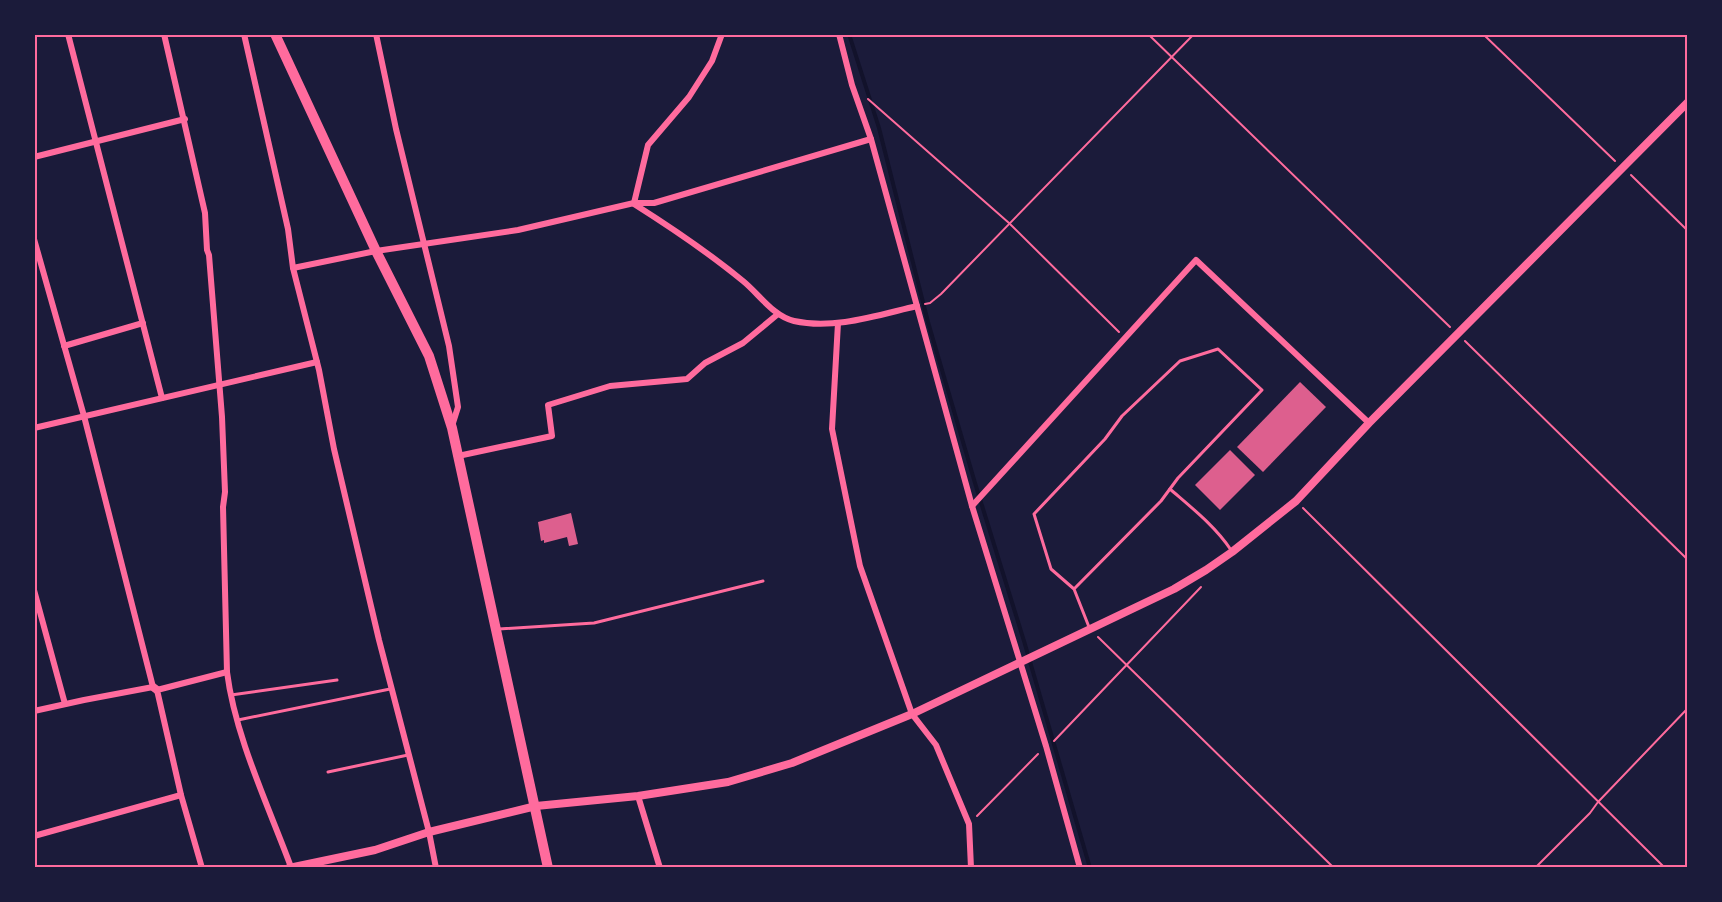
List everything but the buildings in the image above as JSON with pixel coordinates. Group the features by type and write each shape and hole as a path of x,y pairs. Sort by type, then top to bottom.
{"main road":[{"path":"275,34 376,251 429,356 452,428 548,867"}],"street":[{"path":"68,34 162,398"},
{"path":"164,34 205,213 225,492 223,507 227,672 230,695 236,721 290,867 375,850 429,832 487,820 536,806 638,796 728,782 781,766 912,714 1174,589 1232,552 1296,501 1369,423 1688,102"},
{"path":"244,34 288,229 293,268 317,362 334,449 436,867"},
{"path":"376,34 396,129 449,346 458,407 452,428"},
{"path":"634,203 648,145 689,97 712,62 722,34"},
{"path":"838,34 852,85 871,139 972,506 1046,746 1080,867"},
{"path":"34,157 185,119"},
{"path":"293,268 376,251 518,230 634,203 654,203 871,139"},
{"path":"634,203 686,238 745,283 778,314 793,321 838,322 917,306"},
{"path":"34,239 84,416 181,795 202,867"},
{"path":"972,506 1196,260 1369,423"},
{"path":"458,456 552,436 548,405 610,386 687,379 705,363 743,343 778,314"},
{"path":"838,322 832,429 860,566 912,714 936,745 969,824 971,867"},
{"path":"64,346 143,323"},
{"path":"34,428 317,362"},
{"path":"34,590 65,704"},
{"path":"34,711 155,689 227,672"},
{"path":"34,836 181,795"},
{"path":"638,796 660,867"}],"lane":[{"path":"1074,589 1161,501 1178,478 1262,390 1218,349 1180,361 1122,416 1105,439 1034,514 1051,569 1074,589 1090,629"},
{"path":"1170,489 1223,538 1232,552"},
{"path":"497,629 594,623 763,581"},
{"path":"230,695 337,680"},
{"path":"236,721 392,689"},
{"path":"328,772 408,755"}],"path":[{"path":"1148,34 1688,560"},
{"path":"917,306 930,303 941,294 1194,34"},
{"path":"1483,34 1688,231"},
{"path":"852,85 1009,223 1125,338"},
{"path":"1296,501 1665,867"},
{"path":"969,824 1046,746 1058,738 1200,589 1206,570"},
{"path":"1090,629 1334,867"},
{"path":"1535,867 1590,813 1688,708"}],"waterway":[{"path":"849,34 879,128 928,322 1090,868"}]}
